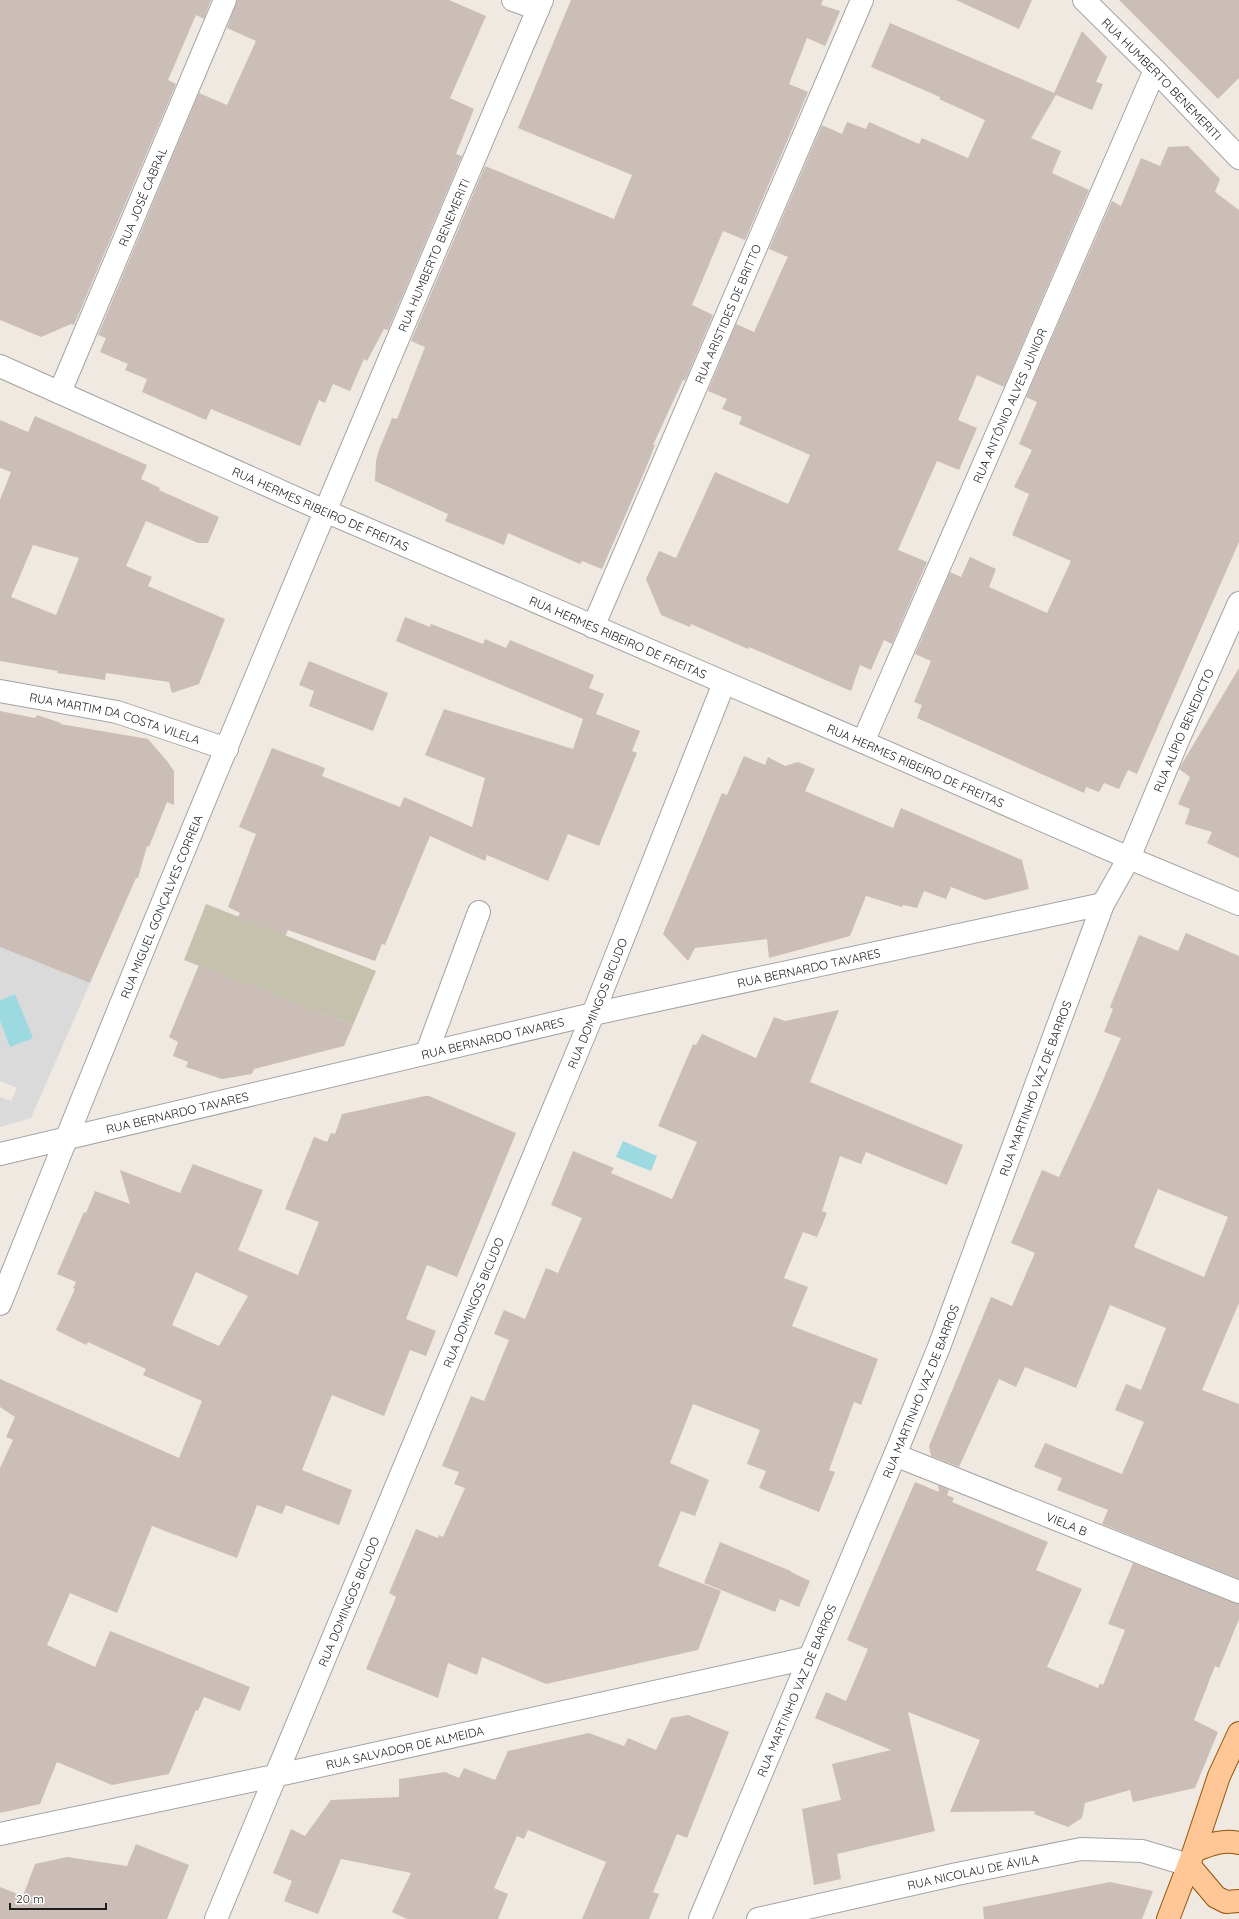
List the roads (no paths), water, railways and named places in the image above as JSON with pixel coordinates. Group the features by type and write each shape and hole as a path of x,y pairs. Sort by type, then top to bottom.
{"main road":[{"path":"1168,1919 1219,1776 1239,1733"},
{"path":"1191,1858 1212,1843 1231,1841 1239,1843"},
{"path":"1191,1858 1216,1897 1226,1902 1239,1901"}],"street":[{"name":"RUA JOSÉ CABRAL","path":"60,392 225,0"},
{"path":"513,0 540,5"},
{"name":"RUA ARISTIDES DE BRITTO","path":"593,627 862,0"},
{"name":"RUA HUMBERTO BENEMERITI","path":"1084,0 1155,70 1239,158"},
{"name":"RUA HUMBERTO BENEMERITI","path":"325,510 540,5"},
{"name":"RUA ANTÔNIO ALVES JUNIOR","path":"863,742 1155,70"},
{"name":"RUA HERMES RIBEIRO DE FREITAS","path":"0,366 593,627 1239,904"},
{"name":"RUA MIGUEL GONÇALVES CORREIA","path":"0,1304 66,1137 325,510"},
{"name":"RUA ALÍPIO BENEDICTO","path":"1129,858 1178,740 1239,603"},
{"name":"RUA DOMINGOS BICUDO","path":"216,1919 274,1776 593,1014 724,683"},
{"name":"RUA MARTIM DA COSTA VILELA","path":"0,691 117,712 227,749"},
{"name":"RUA MARTINHO VAZ DE BARROS","path":"700,1919 939,1347 1103,904 1129,858"},
{"name":"RUA BERNARDO TAVARES","path":"0,1154 66,1137 593,1014 1103,904"},
{"path":"427,1052 479,912"},
{"name":"VIELA B","path":"895,1455 1239,1592"},
{"name":"RUA SALVADOR DE ALMEIDA","path":"0,1834 274,1776 808,1658"},
{"name":"RUA NICOLAU DE ÁVILA","path":"758,1919 957,1874 1081,1849 1142,1851 1191,1858"}],"water":[{"path":"15,994 33,1038 10,1047 0,1021 0,1000"},
{"path":"623,1141 657,1156 651,1171 616,1157"}]}
